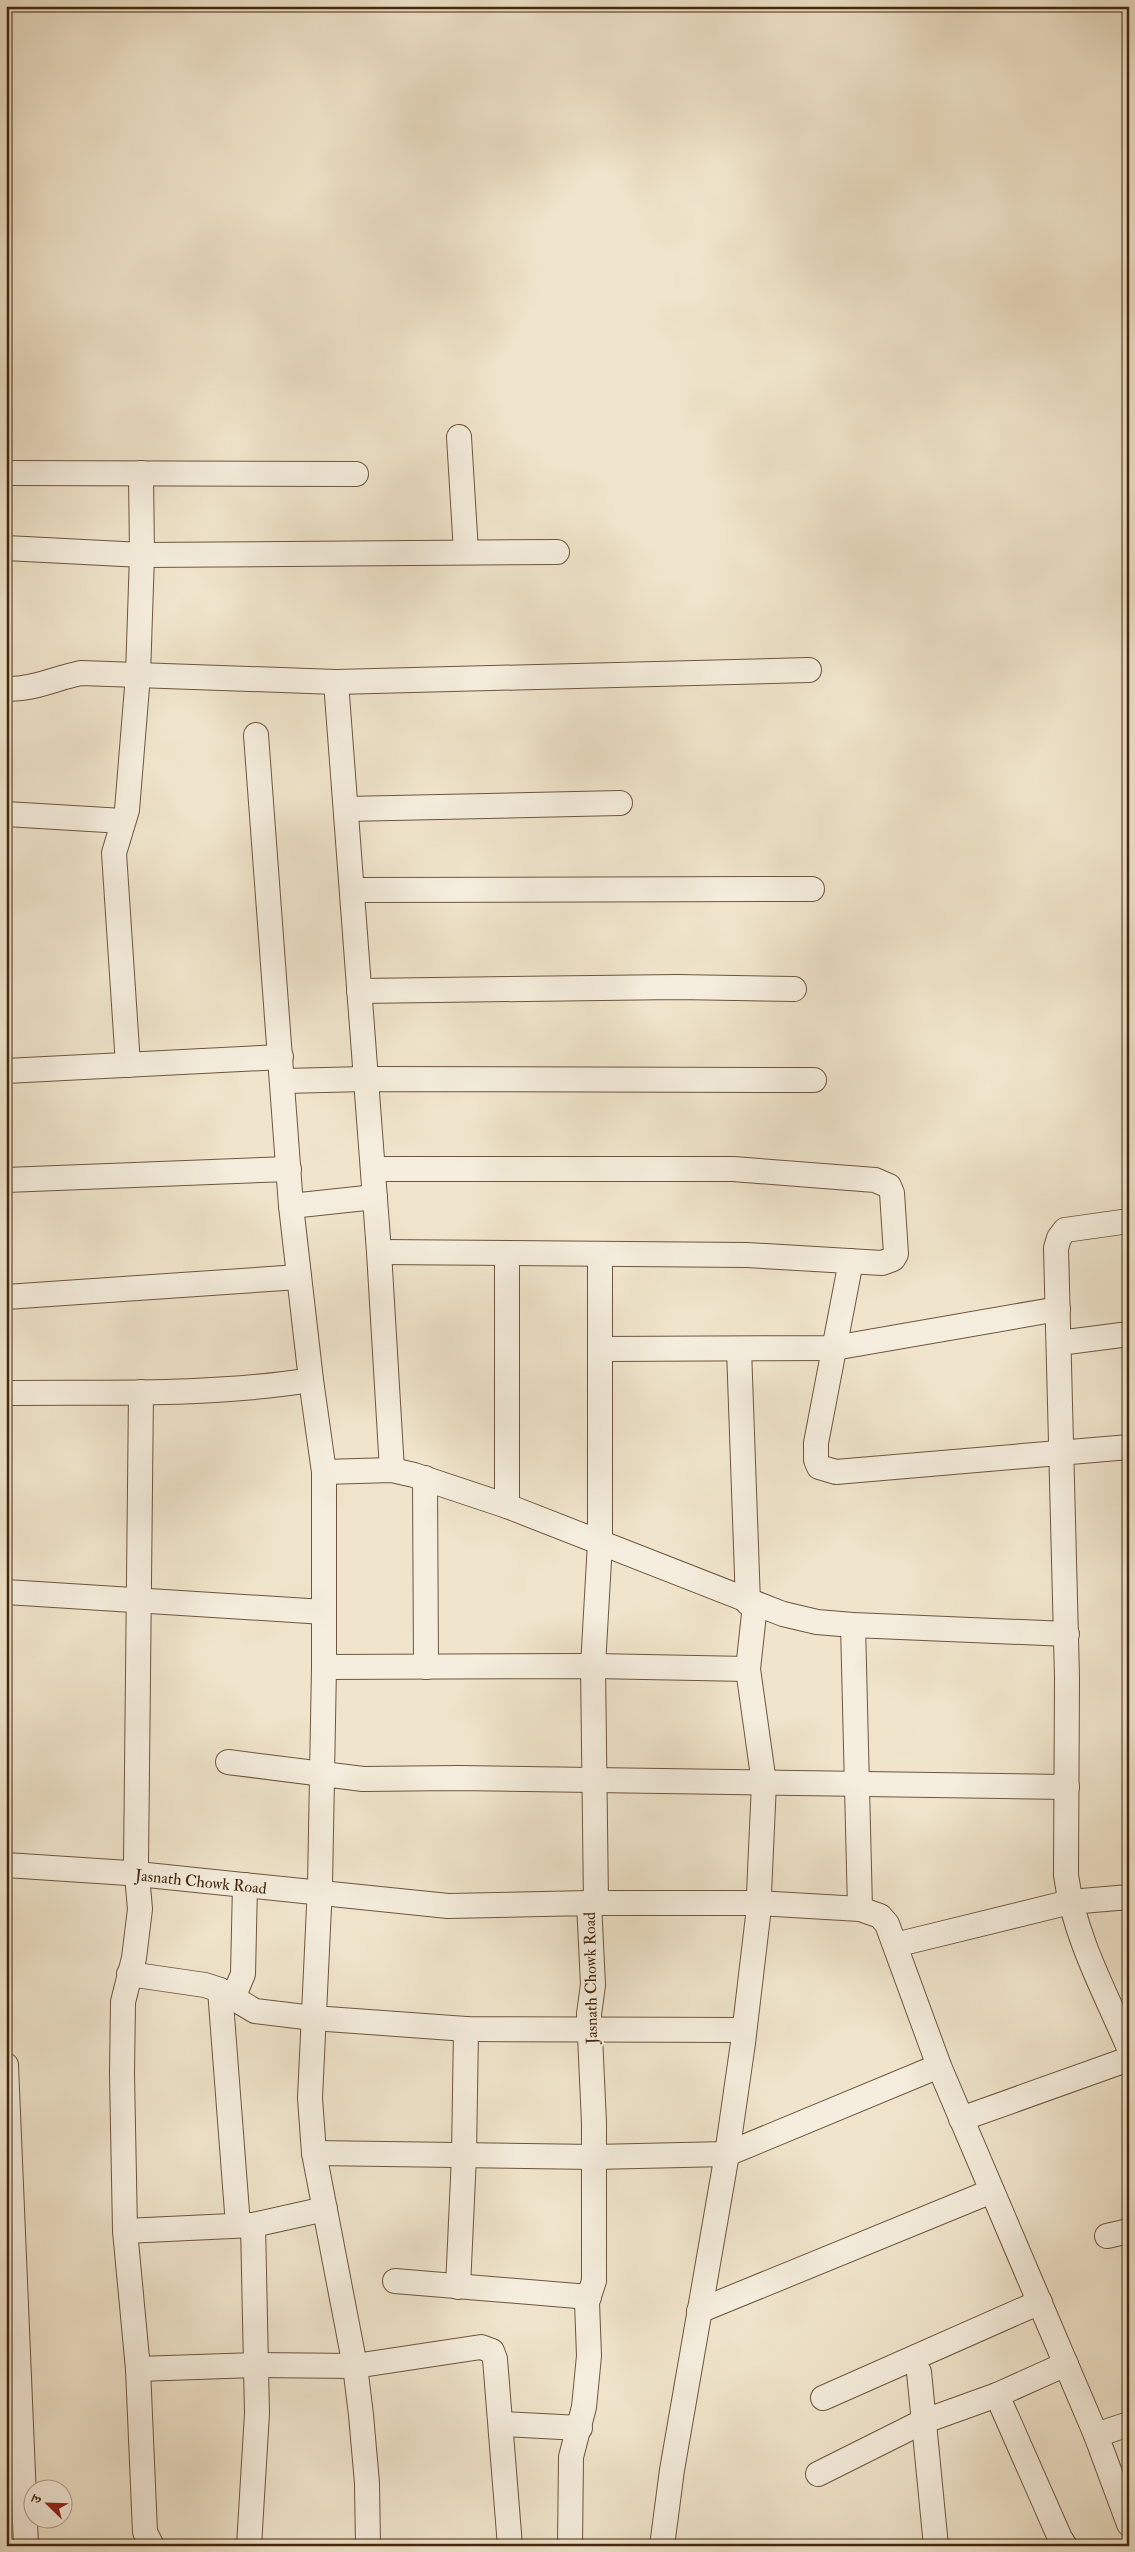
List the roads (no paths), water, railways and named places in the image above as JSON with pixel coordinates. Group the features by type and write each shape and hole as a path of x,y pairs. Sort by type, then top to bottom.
{"street":[{"path":"460,437 466,552"},
{"path":"6,473 356,474"},
{"path":"128,1065 114,853 128,797 138,675 142,555 141,473"},
{"path":"6,548 142,555 557,552"},
{"path":"6,689 30,688 81,673 336,682 809,670"},
{"path":"336,682 379,1252 392,1470"},
{"path":"256,735 291,1206 311,1380 324,1472 322,1773 310,2098 314,2154 354,2366 367,2483 368,2546"},
{"path":"346,809 620,804"},
{"path":"6,814 123,821"},
{"path":"352,890 812,889"},
{"path":"359,991 677,987 794,988"},
{"path":"6,1071 281,1057"},
{"path":"283,1082 366,1079 814,1080"},
{"path":"373,1169 733,1168 883,1182 889,1186 892,1193 896,1254 888,1262 747,1255 379,1252"},
{"path":"6,1180 289,1169"},
{"path":"291,1206 375,1196"},
{"path":"1129,1221 1065,1230 1059,1238 1056,1248 1063,1454 1066,1634 1066,1875 1076,1925 1129,2048"},
{"path":"507,1254 507,1506"},
{"path":"600,1255 600,1543 593,1666 596,1903 759,1903 860,1909 880,1916 887,1924 939,2066 1096,2434 1129,2524"},
{"path":"851,1261 816,1443 816,1460 819,1467 827,1471 836,1472 1129,1447"},
{"path":"6,1297 299,1277"},
{"path":"601,1349 834,1348 1058,1309"},
{"path":"1059,1343 1129,1334"},
{"path":"669,2543 699,2311 726,2154 744,2030 759,1903 764,1783 748,1670 751,1604 739,1349"},
{"path":"6,1393 141,1392 261,1388 311,1380"},
{"path":"141,1392 137,1874 140,1910 122,2002 125,2231 138,2369 145,2532 152,2546"},
{"path":"324,1472 392,1470 425,1478 507,1506 751,1604 817,1622 1066,1634"},
{"path":"425,1478 426,1667"},
{"path":"6,1592 324,1612"},
{"path":"853,1625 860,1909"},
{"path":"324,1667 593,1666 748,1670"},
{"path":"228,1762 363,1779 595,1780 1067,1787"},
{"name":"Jasnath Chowk Road","path":"6,1865 137,1874 448,1906 589,1903 593,1985 589,2014 594,2158 594,2281 589,2297 589,2356 584,2407 571,2457 570,2546"},
{"path":"245,1885 243,1974 226,1994 256,2365 257,2413 249,2546"},
{"path":"895,1946 1070,1902 1129,1897"},
{"path":"129,1974 205,1985 226,1994 255,2011 313,2018 466,2029 744,2030"},
{"path":"458,2286 464,2156 466,2029"},
{"path":"961,2119 1129,2059"},
{"path":"6,2065 26,2546"},
{"path":"314,2154 594,2158 726,2154 939,2066"},
{"path":"699,2311 992,2191"},
{"path":"125,2231 245,2225 325,2209"},
{"path":"395,2281 589,2297"},
{"path":"822,2398 1040,2302"},
{"path":"138,2369 256,2365 354,2366 481,2347 487,2348 492,2351 495,2359 510,2546"},
{"path":"818,2474 922,2422 997,2395 1066,2364"},
{"path":"919,2372 922,2422 936,2546"},
{"path":"997,2395 1060,2538 1066,2546"},
{"path":"501,2424 580,2428"},
{"path":"1096,2434 1129,2424"}]}
